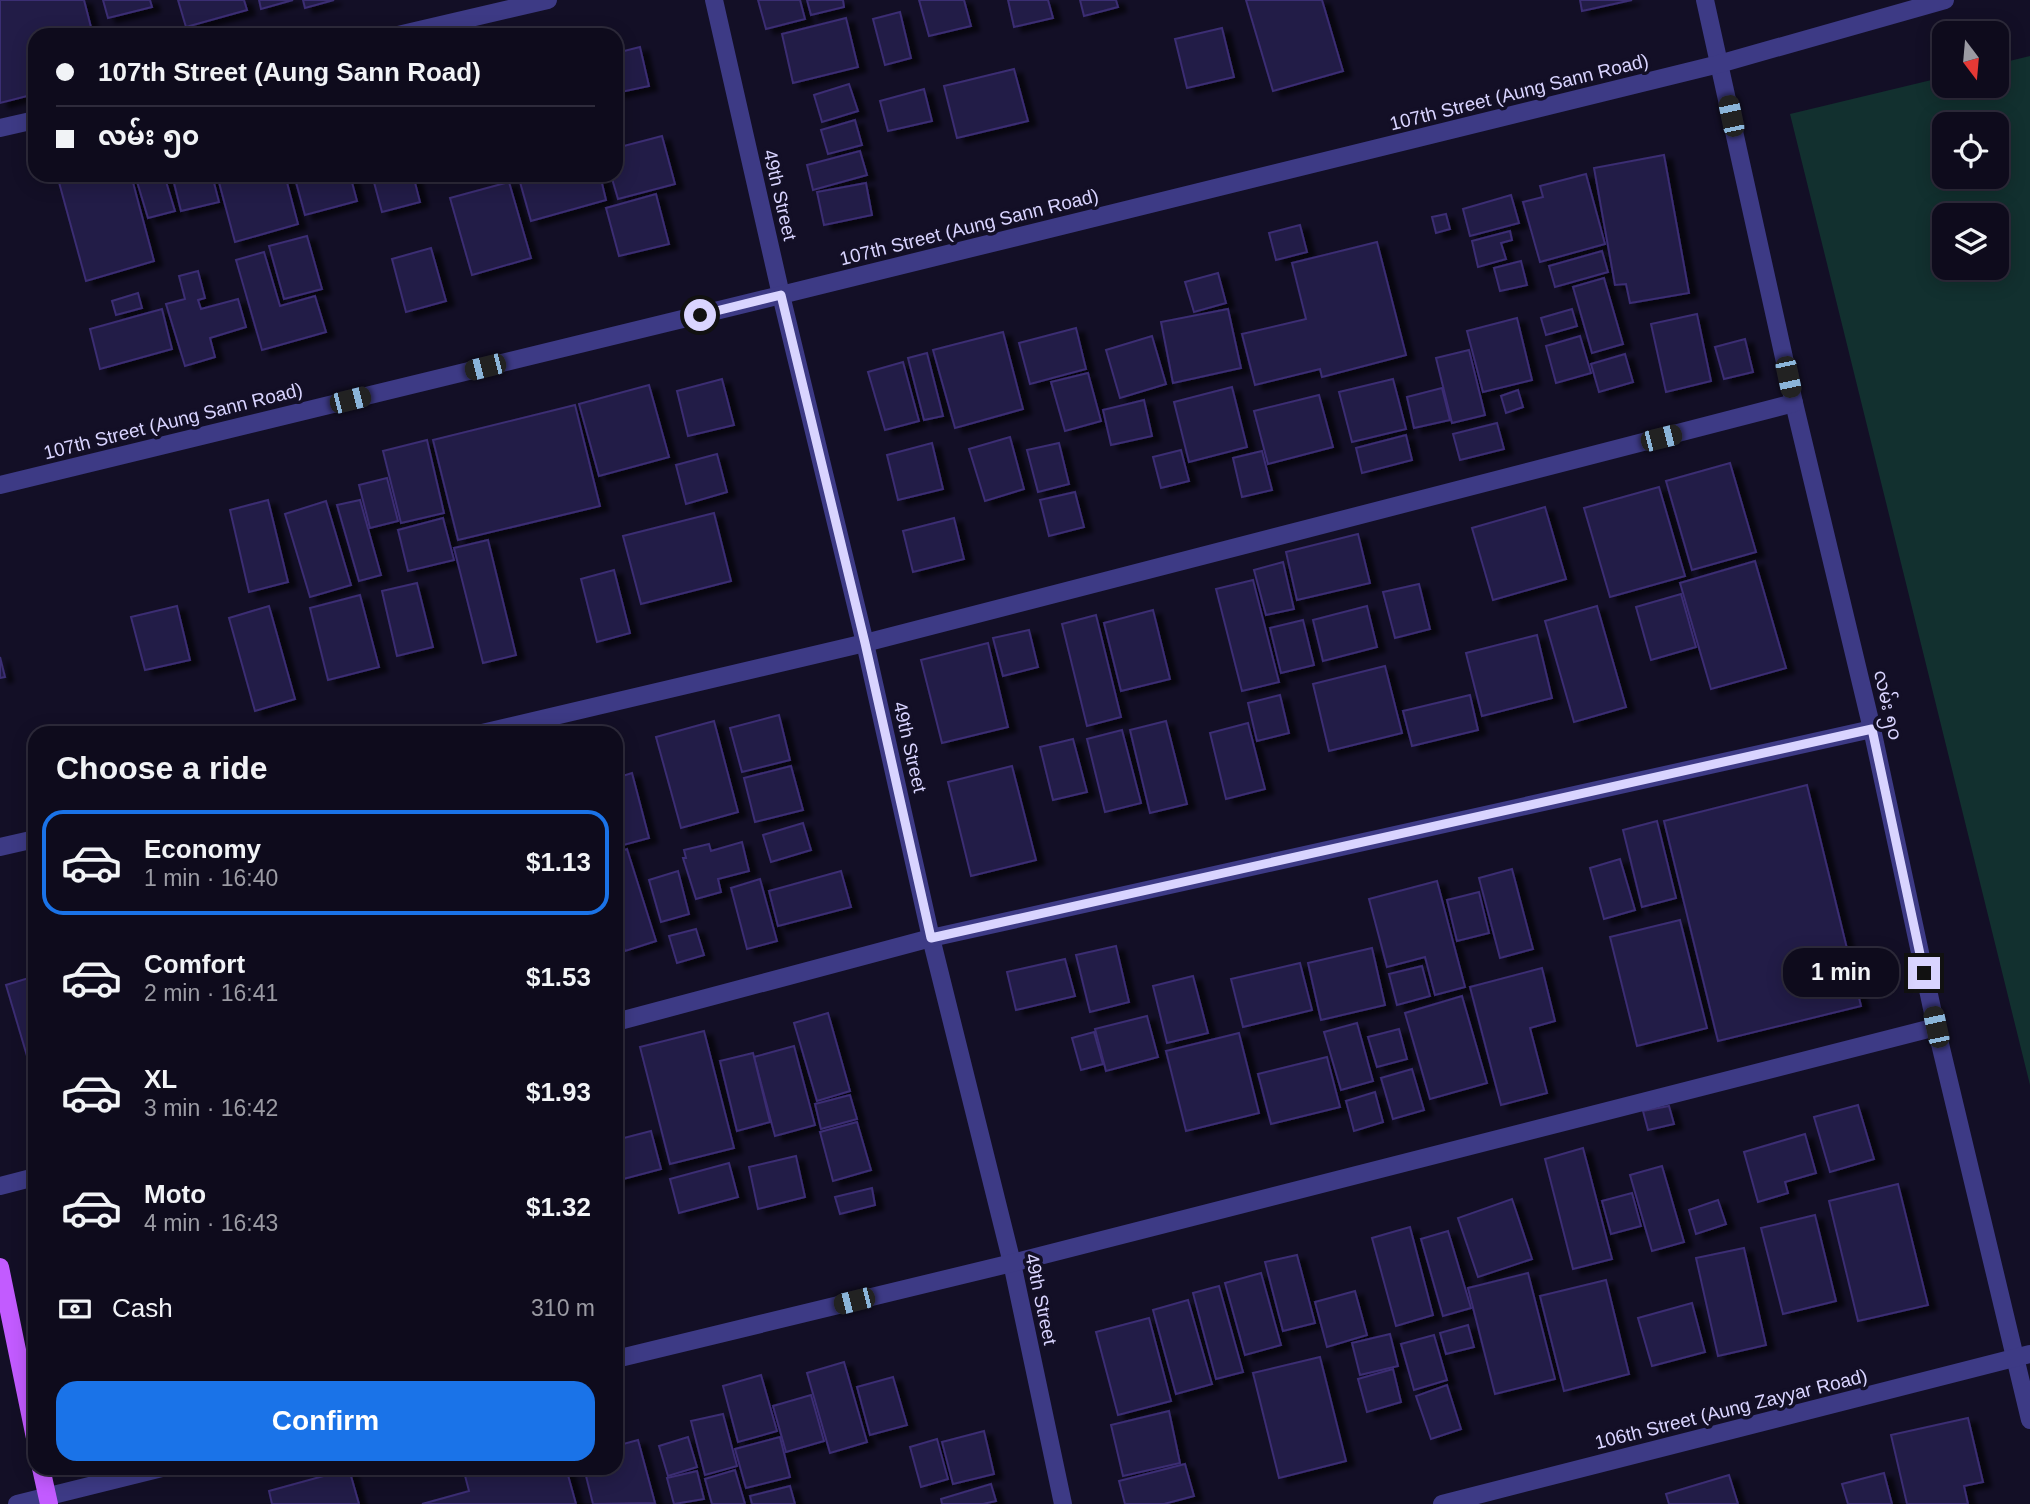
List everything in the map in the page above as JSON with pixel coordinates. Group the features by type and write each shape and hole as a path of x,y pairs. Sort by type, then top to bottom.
{"main road":[{"path":"0,1267 28,1403"},
{"path":"43,1475 48,1500"}],"street":[{"path":"428,28 548,0"},
{"name":"49th Street","path":"714,0 781,295 865,643 931,938 1013,1263 1063,1504"},
{"name":"လမ်း ၅၀","path":"1705,0 1794,403 1872,729 1936,1027 2022,1356 2030,1420"},
{"name":"107th Street (Aung Sann Road)","path":"0,485 1719,64 1945,0"},
{"path":"0,128 28,122"},
{"path":"512,726 865,643 1794,403"},
{"path":"623,1020 931,938 1872,729"},
{"path":"0,847 28,841"},
{"path":"623,1357 1013,1263 1936,1027"},
{"path":"0,1186 28,1179"},
{"name":"106th Street (Aung Zayyar Road)","path":"1442,1504 2022,1356"},
{"path":"17,1504 48,1500 137,1475"}],"green space":[{"path":"2030,56 2030,1085 1790,114 1932,80 1932,98 2009,98 2009,61"}],"building":[{"path":"0,0 84,0 91,28 28,28 28,96 0,103"},
{"path":"103,0 150,0 152,7 108,18"},
{"path":"178,0 244,0 247,10 186,27"},
{"path":"259,0 293,0 261,9"},
{"path":"303,0 334,0 305,8"},
{"path":"758,0 800,0 805,19 766,29"},
{"path":"807,0 843,0 844,7 811,15"},
{"path":"919,0 964,0 971,26 929,36"},
{"path":"1008,0 1048,0 1053,18 1014,27"},
{"path":"1080,0 1116,0 1118,7 1084,16"},
{"path":"1246,0 1322,0 1343,71 1273,91"},
{"path":"1580,0 1632,0 1582,11"},
{"path":"900,12 911,58 885,65 873,19"},
{"path":"846,18 858,67 793,83 782,34"},
{"path":"1222,28 1234,77 1187,88 1175,39"},
{"path":"640,47 649,86 623,92 623,51"},
{"path":"1014,69 1028,121 957,138 944,86"},
{"path":"849,84 858,111 822,122 814,95"},
{"path":"924,89 932,121 888,131 880,101"},
{"path":"855,120 862,145 828,154 821,130"},
{"path":"662,136 675,184 618,199 613,182 623,182 623,146"},
{"path":"860,151 867,175 813,190 807,165"},
{"path":"1664,155 1689,293 1630,303 1626,284 1615,285 1594,168"},
{"path":"1586,174 1605,244 1540,262 1523,202 1543,197 1540,186"},
{"path":"59,182 133,182 154,261 86,281"},
{"path":"137,182 166,182 175,211 148,218"},
{"path":"174,182 214,182 219,202 181,211"},
{"path":"219,182 287,182 298,224 235,242"},
{"path":"296,182 352,182 357,201 305,215"},
{"path":"374,182 415,182 420,202 382,212"},
{"path":"509,182 531,258 472,275 450,198"},
{"path":"520,182 602,182 606,200 531,221"},
{"path":"866,183 872,215 824,225 817,192"},
{"path":"656,194 669,244 619,256 606,208"},
{"path":"1511,195 1519,223 1470,236 1463,209"},
{"path":"1446,214 1450,229 1436,233 1432,217"},
{"path":"1300,225 1307,252 1276,260 1269,233"},
{"path":"1510,231 1512,240 1501,243 1506,259 1478,267 1472,241"},
{"path":"307,236 322,289 284,299 269,246"},
{"path":"1377,242 1406,355 1322,377 1320,369 1255,385 1242,334 1306,319 1292,263"},
{"path":"431,248 446,301 406,312 392,259"},
{"path":"1602,251 1608,272 1555,287 1549,266"},
{"path":"264,252 280,306 315,296 326,332 262,350 236,260"},
{"path":"1521,261 1527,285 1500,291 1494,268"},
{"path":"198,271 205,298 198,300 201,309 238,299 246,327 210,338 215,357 185,366 166,304 185,299 179,276"},
{"path":"1218,273 1226,303 1194,312 1185,282"},
{"path":"1604,278 1623,344 1592,353 1573,287"},
{"path":"138,293 142,308 116,315 112,301"},
{"path":"162,309 172,349 100,369 90,329"},
{"path":"1228,309 1241,368 1173,383 1161,322"},
{"path":"1572,309 1577,326 1546,335 1541,318"},
{"path":"1697,314 1711,381 1666,392 1651,324"},
{"path":"1517,318 1532,380 1483,392 1467,331"},
{"path":"1076,328 1086,369 1030,384 1019,343"},
{"path":"1003,332 1023,409 955,428 933,350"},
{"path":"1152,336 1166,384 1120,398 1106,350"},
{"path":"1580,336 1591,373 1556,383 1546,346"},
{"path":"1745,339 1753,372 1724,379 1715,347"},
{"path":"1469,350 1485,415 1452,423 1436,358"},
{"path":"927,353 943,416 924,420 908,358"},
{"path":"1625,354 1633,382 1599,392 1591,364"},
{"path":"903,362 919,421 885,430 868,372"},
{"path":"1088,373 1101,421 1065,431 1051,382"},
{"path":"722,379 734,425 688,436 677,391"},
{"path":"1393,379 1406,429 1352,442 1339,392"},
{"path":"649,385 669,457 599,476 579,404"},
{"path":"1232,387 1247,447 1189,462 1174,402"},
{"path":"1442,388 1450,420 1414,428 1407,397"},
{"path":"1518,390 1523,407 1506,413 1501,396"},
{"path":"1319,395 1333,447 1268,464 1254,411"},
{"path":"1144,400 1152,436 1111,445 1103,410"},
{"path":"575,405 600,506 458,540 433,440"},
{"path":"1497,423 1504,449 1460,460 1453,434"},
{"path":"1406,435 1412,460 1362,473 1356,448"},
{"path":"1010,437 1024,489 985,501 969,449"},
{"path":"427,440 444,513 401,523 383,451"},
{"path":"932,443 943,489 898,500 887,455"},
{"path":"1059,443 1069,484 1038,492 1027,450"},
{"path":"1181,450 1189,481 1161,488 1153,457"},
{"path":"1262,451 1272,490 1242,497 1233,458"},
{"path":"717,454 727,492 686,504 676,465"},
{"path":"1730,463 1756,552 1692,570 1666,481"},
{"path":"387,478 398,521 370,528 359,485"},
{"path":"1659,487 1685,576 1610,597 1584,508"},
{"path":"1075,492 1084,527 1049,536 1040,500"},
{"path":"268,500 288,582 249,592 230,510"},
{"path":"360,500 381,575 359,581 337,505"},
{"path":"326,501 351,585 310,597 285,514"},
{"path":"1545,507 1566,579 1493,600 1472,528"},
{"path":"714,513 731,581 641,604 623,536"},
{"path":"443,518 454,560 408,571 398,530"},
{"path":"954,518 964,559 913,572 903,531"},
{"path":"1358,534 1370,583 1297,600 1286,552"},
{"path":"488,540 516,655 483,663 454,548"},
{"path":"1755,561 1786,668 1711,689 1680,583"},
{"path":"1283,562 1294,609 1266,615 1254,570"},
{"path":"614,570 630,633 597,642 581,579"},
{"path":"1253,580 1279,682 1242,691 1216,589"},
{"path":"417,583 433,647 397,656 382,591"},
{"path":"1419,584 1430,629 1395,638 1383,592"},
{"path":"1681,594 1696,647 1651,660 1636,607"},
{"path":"360,595 379,667 328,680 310,608"},
{"path":"177,606 190,660 145,670 131,617"},
{"path":"269,606 295,699 255,711 229,618"},
{"path":"1367,606 1377,647 1323,661 1313,620"},
{"path":"1597,606 1626,707 1574,722 1545,621"},
{"path":"1153,610 1170,679 1121,691 1104,623"},
{"path":"1096,615 1121,717 1087,726 1062,624"},
{"path":"1303,620 1314,665 1281,673 1270,628"},
{"path":"1029,630 1038,667 1003,676 993,638"},
{"path":"1537,635 1552,698 1482,716 1466,653"},
{"path":"988,643 1008,727 942,743 921,660"},
{"path":"0,657 5,677 0,678"},
{"path":"1385,666 1402,733 1329,751 1313,684"},
{"path":"1280,695 1289,733 1257,741 1248,703"},
{"path":"1470,695 1478,730 1412,746 1403,711"},
{"path":"779,715 790,760 742,772 730,728"},
{"path":"714,721 738,812 681,828 656,737"},
{"path":"1166,721 1187,804 1150,813 1130,730"},
{"path":"1248,723 1265,789 1226,799 1210,733"},
{"path":"1122,730 1141,803 1105,812 1087,739"},
{"path":"1073,739 1087,792 1053,800 1040,747"},
{"path":"791,766 803,810 755,822 744,778"},
{"path":"1012,766 1036,860 971,876 948,782"},
{"path":"632,773 649,838 623,845 623,776"},
{"path":"1807,785 1861,1006 1718,1041 1664,821"},
{"path":"1657,821 1676,898 1642,907 1623,830"},
{"path":"803,823 811,850 771,862 763,835"},
{"path":"742,842 749,871 718,879 721,892 696,899 683,858 686,858 684,850 709,844 711,851"},
{"path":"627,849 656,941 625,951 623,945 623,850"},
{"path":"1620,859 1635,910 1604,919 1590,868"},
{"path":"1512,869 1533,949 1500,958 1479,878"},
{"path":"678,871 689,914 661,922 649,880"},
{"path":"841,871 851,907 778,926 769,891"},
{"path":"760,879 777,941 747,949 731,888"},
{"path":"1437,881 1465,987 1435,995 1425,957 1387,967 1369,899"},
{"path":"1479,892 1489,933 1457,941 1447,900"},
{"path":"1680,920 1707,1028 1637,1046 1610,937"},
{"path":"696,929 704,955 677,963 669,936"},
{"path":"1116,946 1129,1002 1090,1012 1076,955"},
{"path":"1372,948 1385,1005 1321,1020 1308,963"},
{"path":"1065,959 1075,996 1016,1010 1007,972"},
{"path":"1300,963 1312,1010 1243,1027 1231,979"},
{"path":"1422,966 1430,996 1397,1005 1389,974"},
{"path":"1542,968 1555,1021 1530,1028 1547,1093 1501,1105 1470,987"},
{"path":"1193,976 1208,1033 1167,1043 1153,986"},
{"path":"28,978 28,1059 6,985"},
{"path":"1462,996 1487,1083 1430,1099 1405,1013"},
{"path":"828,1013 850,1091 817,1101 794,1023"},
{"path":"1147,1016 1158,1057 1106,1071 1095,1029"},
{"path":"1357,1023 1373,1081 1341,1090 1324,1032"},
{"path":"1399,1029 1407,1059 1377,1067 1368,1037"},
{"path":"704,1031 734,1148 670,1164 640,1047"},
{"path":"1094,1032 1103,1064 1081,1070 1072,1038"},
{"path":"1239,1033 1259,1113 1186,1131 1166,1051"},
{"path":"794,1046 815,1125 775,1136 754,1057"},
{"path":"753,1053 770,1122 737,1131 720,1061"},
{"path":"1327,1057 1340,1107 1271,1124 1258,1074"},
{"path":"1412,1069 1424,1110 1393,1119 1381,1078"},
{"path":"1375,1092 1383,1122 1354,1131 1346,1101"},
{"path":"850,1095 857,1119 821,1129 815,1104"},
{"path":"1858,1105 1874,1159 1830,1172 1814,1117"},
{"path":"1669,1106 1674,1124 1648,1130 1643,1111"},
{"path":"857,1122 871,1170 833,1181 820,1132"},
{"path":"651,1131 661,1169 623,1179 623,1138"},
{"path":"1805,1134 1816,1173 1785,1182 1788,1193 1758,1202 1744,1152"},
{"path":"1583,1148 1612,1259 1573,1269 1545,1159"},
{"path":"796,1156 805,1197 758,1209 749,1167"},
{"path":"729,1163 738,1197 679,1213 670,1179"},
{"path":"1662,1166 1684,1242 1652,1251 1630,1175"},
{"path":"1898,1184 1928,1305 1858,1321 1829,1201"},
{"path":"872,1188 875,1205 840,1214 835,1197"},
{"path":"1632,1193 1641,1226 1611,1234 1602,1201"},
{"path":"1512,1199 1532,1259 1478,1277 1458,1218"},
{"path":"1718,1200 1726,1224 1696,1234 1689,1210"},
{"path":"1815,1215 1836,1301 1783,1314 1761,1228"},
{"path":"1410,1227 1433,1315 1396,1326 1372,1238"},
{"path":"1448,1231 1471,1308 1443,1316 1421,1239"},
{"path":"1744,1248 1766,1345 1718,1356 1696,1258"},
{"path":"1297,1255 1315,1323 1283,1331 1265,1262"},
{"path":"1261,1273 1281,1345 1245,1355 1225,1283"},
{"path":"1528,1273 1555,1379 1495,1394 1468,1288"},
{"path":"1606,1280 1629,1374 1564,1391 1540,1296"},
{"path":"1219,1286 1243,1372 1216,1379 1193,1293"},
{"path":"1355,1291 1367,1335 1327,1347 1315,1302"},
{"path":"1188,1300 1212,1384 1176,1394 1153,1310"},
{"path":"1692,1303 1705,1352 1652,1366 1638,1318"},
{"path":"1149,1318 1171,1401 1118,1415 1096,1332"},
{"path":"1468,1325 1474,1347 1446,1354 1440,1333"},
{"path":"1390,1334 1398,1366 1360,1375 1352,1343"},
{"path":"1434,1335 1447,1380 1414,1390 1401,1344"},
{"path":"1320,1357 1346,1461 1279,1478 1253,1373"},
{"path":"844,1362 867,1442 830,1453 807,1373"},
{"path":"1393,1369 1401,1402 1367,1412 1358,1379"},
{"path":"761,1375 777,1431 738,1442 723,1386"},
{"path":"893,1377 907,1425 870,1435 857,1387"},
{"path":"1447,1385 1461,1429 1431,1439 1416,1396"},
{"path":"811,1395 824,1441 786,1452 773,1406"},
{"path":"1169,1411 1180,1463 1123,1476 1111,1425"},
{"path":"723,1414 737,1466 705,1475 691,1421"},
{"path":"1968,1418 1983,1482 1964,1486 1968,1504 1907,1504 1891,1435"},
{"path":"984,1431 994,1474 953,1484 942,1442"},
{"path":"688,1437 697,1467 668,1476 659,1446"},
{"path":"780,1437 790,1477 746,1488 735,1449"},
{"path":"937,1439 948,1479 921,1487 910,1447"},
{"path":"638,1440 655,1503 593,1504 586,1475 623,1475 623,1444"},
{"path":"1185,1464 1194,1496 1164,1504 1125,1504 1119,1481"},
{"path":"735,1470 745,1504 712,1504 705,1479"},
{"path":"697,1471 704,1499 674,1504 667,1478"},
{"path":"1884,1473 1892,1504 1848,1504 1842,1484"},
{"path":"327,1475 351,1475 359,1504 272,1504 269,1491"},
{"path":"465,1475 568,1475 576,1504 422,1504 469,1491"},
{"path":"1729,1475 1738,1504 1669,1504 1666,1494"},
{"path":"991,1484 996,1501 983,1504 942,1504 941,1499"},
{"path":"790,1486 795,1504 752,1504 750,1496"}],"route":[{"path":"700,315 781,295 865,643 931,938 1872,729 1924,973"}]}
